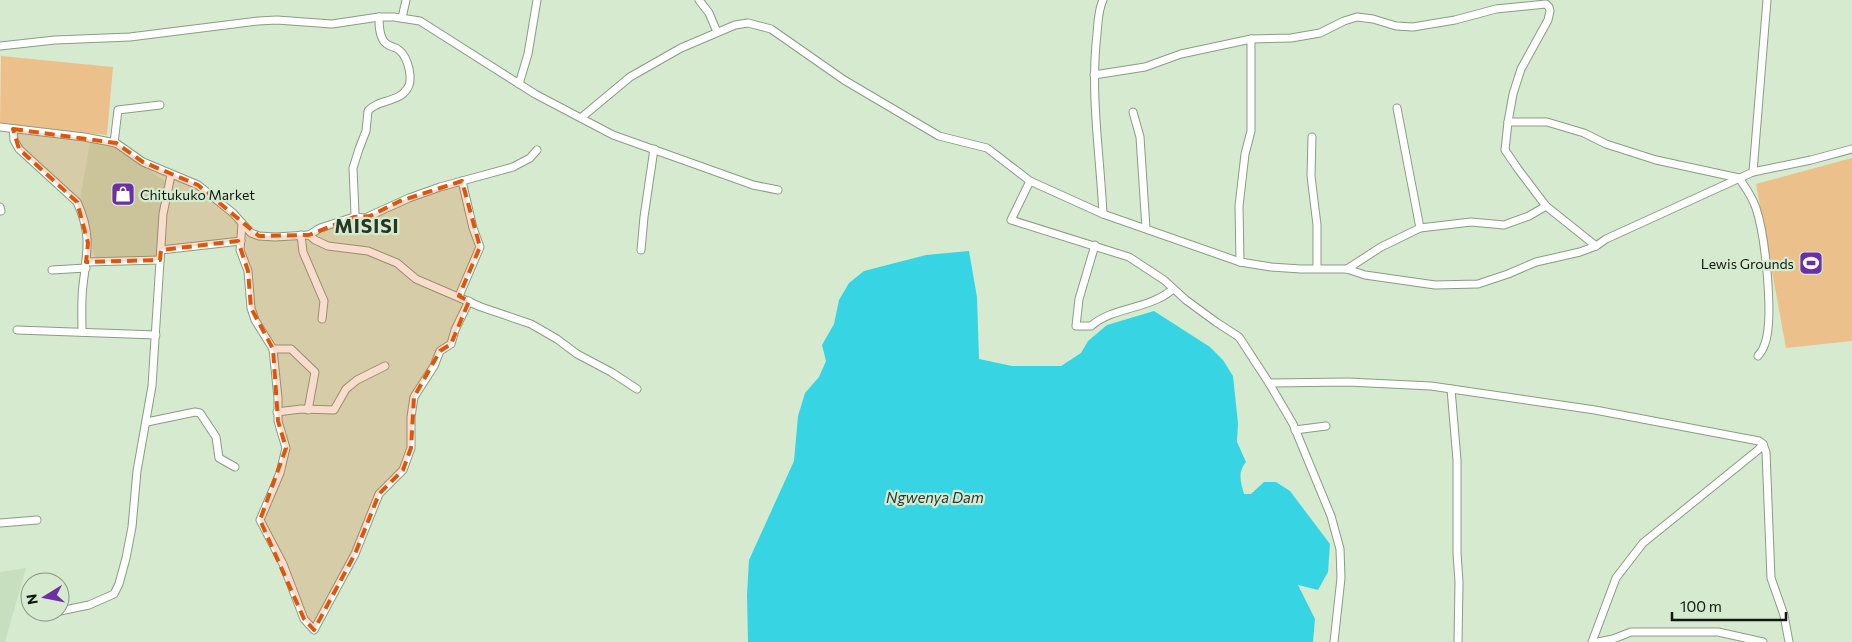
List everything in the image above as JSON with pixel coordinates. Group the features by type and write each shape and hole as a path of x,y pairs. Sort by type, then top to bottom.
{"street":[{"path":"402,18 406,0"},
{"path":"519,84 528,54 538,0"},
{"path":"699,0 709,12 717,32"},
{"path":"1103,0 1098,25 1094,75 1103,214"},
{"path":"1753,172 1767,0"},
{"path":"1094,75 1150,66 1181,54 1251,39 1291,38 1320,32 1357,17 1373,19 1396,26 1413,27 1455,20 1496,9 1546,4 1549,6 1550,11 1548,20 1520,70 1508,122 1505,150 1546,206 1596,246"},
{"path":"354,217 353,168 366,131 368,111 376,104 402,94 409,86 410,78 406,60 398,49 388,46 383,40 379,18"},
{"path":"0,46 55,40 130,37 258,21 277,20 332,24 379,18 402,18 420,21 551,103 582,117 613,135 753,185 778,190"},
{"path":"582,117 630,77 681,48 735,25 748,24 771,29 852,85 939,136 987,148 1030,181 1103,214 1240,262 1271,267 1347,268 1365,275 1443,285 1478,284 1536,262 1574,254 1596,246 1606,239 1753,172 1852,149"},
{"path":"1240,262 1239,206 1245,154 1250,131 1251,39"},
{"path":"114,143 118,110 160,105"},
{"path":"1397,108 1420,228"},
{"path":"1133,112 1140,137 1146,228"},
{"path":"1508,122 1547,122 1584,132 1606,144 1656,160 1739,178 1757,209 1767,264 1768,322 1765,346 1758,356"},
{"path":"0,127 84,137 123,146 144,162 198,186 233,213 247,230 259,236 305,235 354,217 365,218 400,201 523,163 537,150"},
{"path":"13,129 14,140 19,149 77,202 82,212 88,243 82,292 82,332"},
{"path":"1312,137 1311,176 1317,225 1317,268"},
{"path":"641,250 654,149"},
{"path":"70,609 89,605 114,594 119,584 130,540 137,471 153,381 163,214 171,175"},
{"path":"459,296 480,247 473,228 462,181"},
{"path":"1030,181 1012,220 1129,257 1164,280 1216,322 1239,337 1269,383 1295,430 1331,516 1340,549 1341,578 1334,642"},
{"path":"1347,268 1381,247 1420,228 1471,222 1504,225 1529,216 1546,206"},
{"path":"242,224 241,256 248,271 251,308 255,320 273,349 278,398 277,412 286,448 285,459 260,520 283,564 304,619 314,630 358,548 378,494 403,470 411,448 414,397 434,366 440,351 452,344 455,330 469,301"},
{"path":"305,235 328,246 368,251 397,263 416,279 531,324 557,339 577,354 638,389"},
{"path":"305,235 303,252 324,301 322,319"},
{"path":"161,250 241,240"},
{"path":"1095,245 1079,299 1076,326 1090,326 1101,318 1150,303 1173,289"},
{"path":"52,270 86,265 160,260"},
{"path":"17,330 156,335"},
{"path":"273,349 291,349 315,372 308,410"},
{"path":"277,412 336,409 340,396 346,389 358,380 385,366"},
{"path":"1269,383 1348,382 1431,386 1595,410 1759,441 1763,444 1766,452 1772,578 1784,615 1789,642"},
{"path":"1451,389 1457,460 1458,642"},
{"path":"147,422 195,412 200,413 216,437 219,458 234,467"},
{"path":"1295,430 1326,426"},
{"path":"1592,642 1616,578 1643,543 1763,444"},
{"path":"0,523 37,520"},
{"path":"1598,642 1631,632 1718,632 1763,642"}],"highlighted area":[{"path":"13,129 116,143 143,162 198,185 259,236 309,235 354,217 370,216 400,201 462,181 480,247 459,296 469,301 451,344 440,351 414,397 411,448 403,470 379,494 355,554 314,630 304,619 260,520 286,448 278,421 273,349 251,308 248,271 238,241 161,250 160,260 86,262 88,243 77,202 19,149"}],"shaded area":[{"path":"1,56 113,67 107,135 0,125"},
{"name":"Chitukuko Market","path":"90,143 119,149 166,182 157,258 96,260 79,206"},
{"name":"Lewis Grounds","path":"1852,158 1852,341 1786,348 1756,184"},
{"path":"26,568 25,572 20,572 20,589 5,642 0,642 0,572"}],"water":[{"name":"Ngwenya Dam","path":"969,251 977,297 979,359 1012,366 1061,366 1081,353 1088,341 1107,325 1154,311 1210,347 1223,360 1233,376 1238,423 1237,442 1246,462 1241,470 1244,494 1251,494 1264,482 1276,482 1290,491 1330,544 1328,572 1318,590 1298,585 1315,619 1313,642 748,642 747,595 749,560 794,461 798,416 805,393 819,377 826,361 822,345 834,324 839,300 849,283 864,271 926,255"}],"place":[{"name":"Chitukuko Market","path":"123,194"},
{"name":"Lewis Grounds","path":"1811,263"}],"district":[{"name":"MISISI","path":"367,225"}]}
